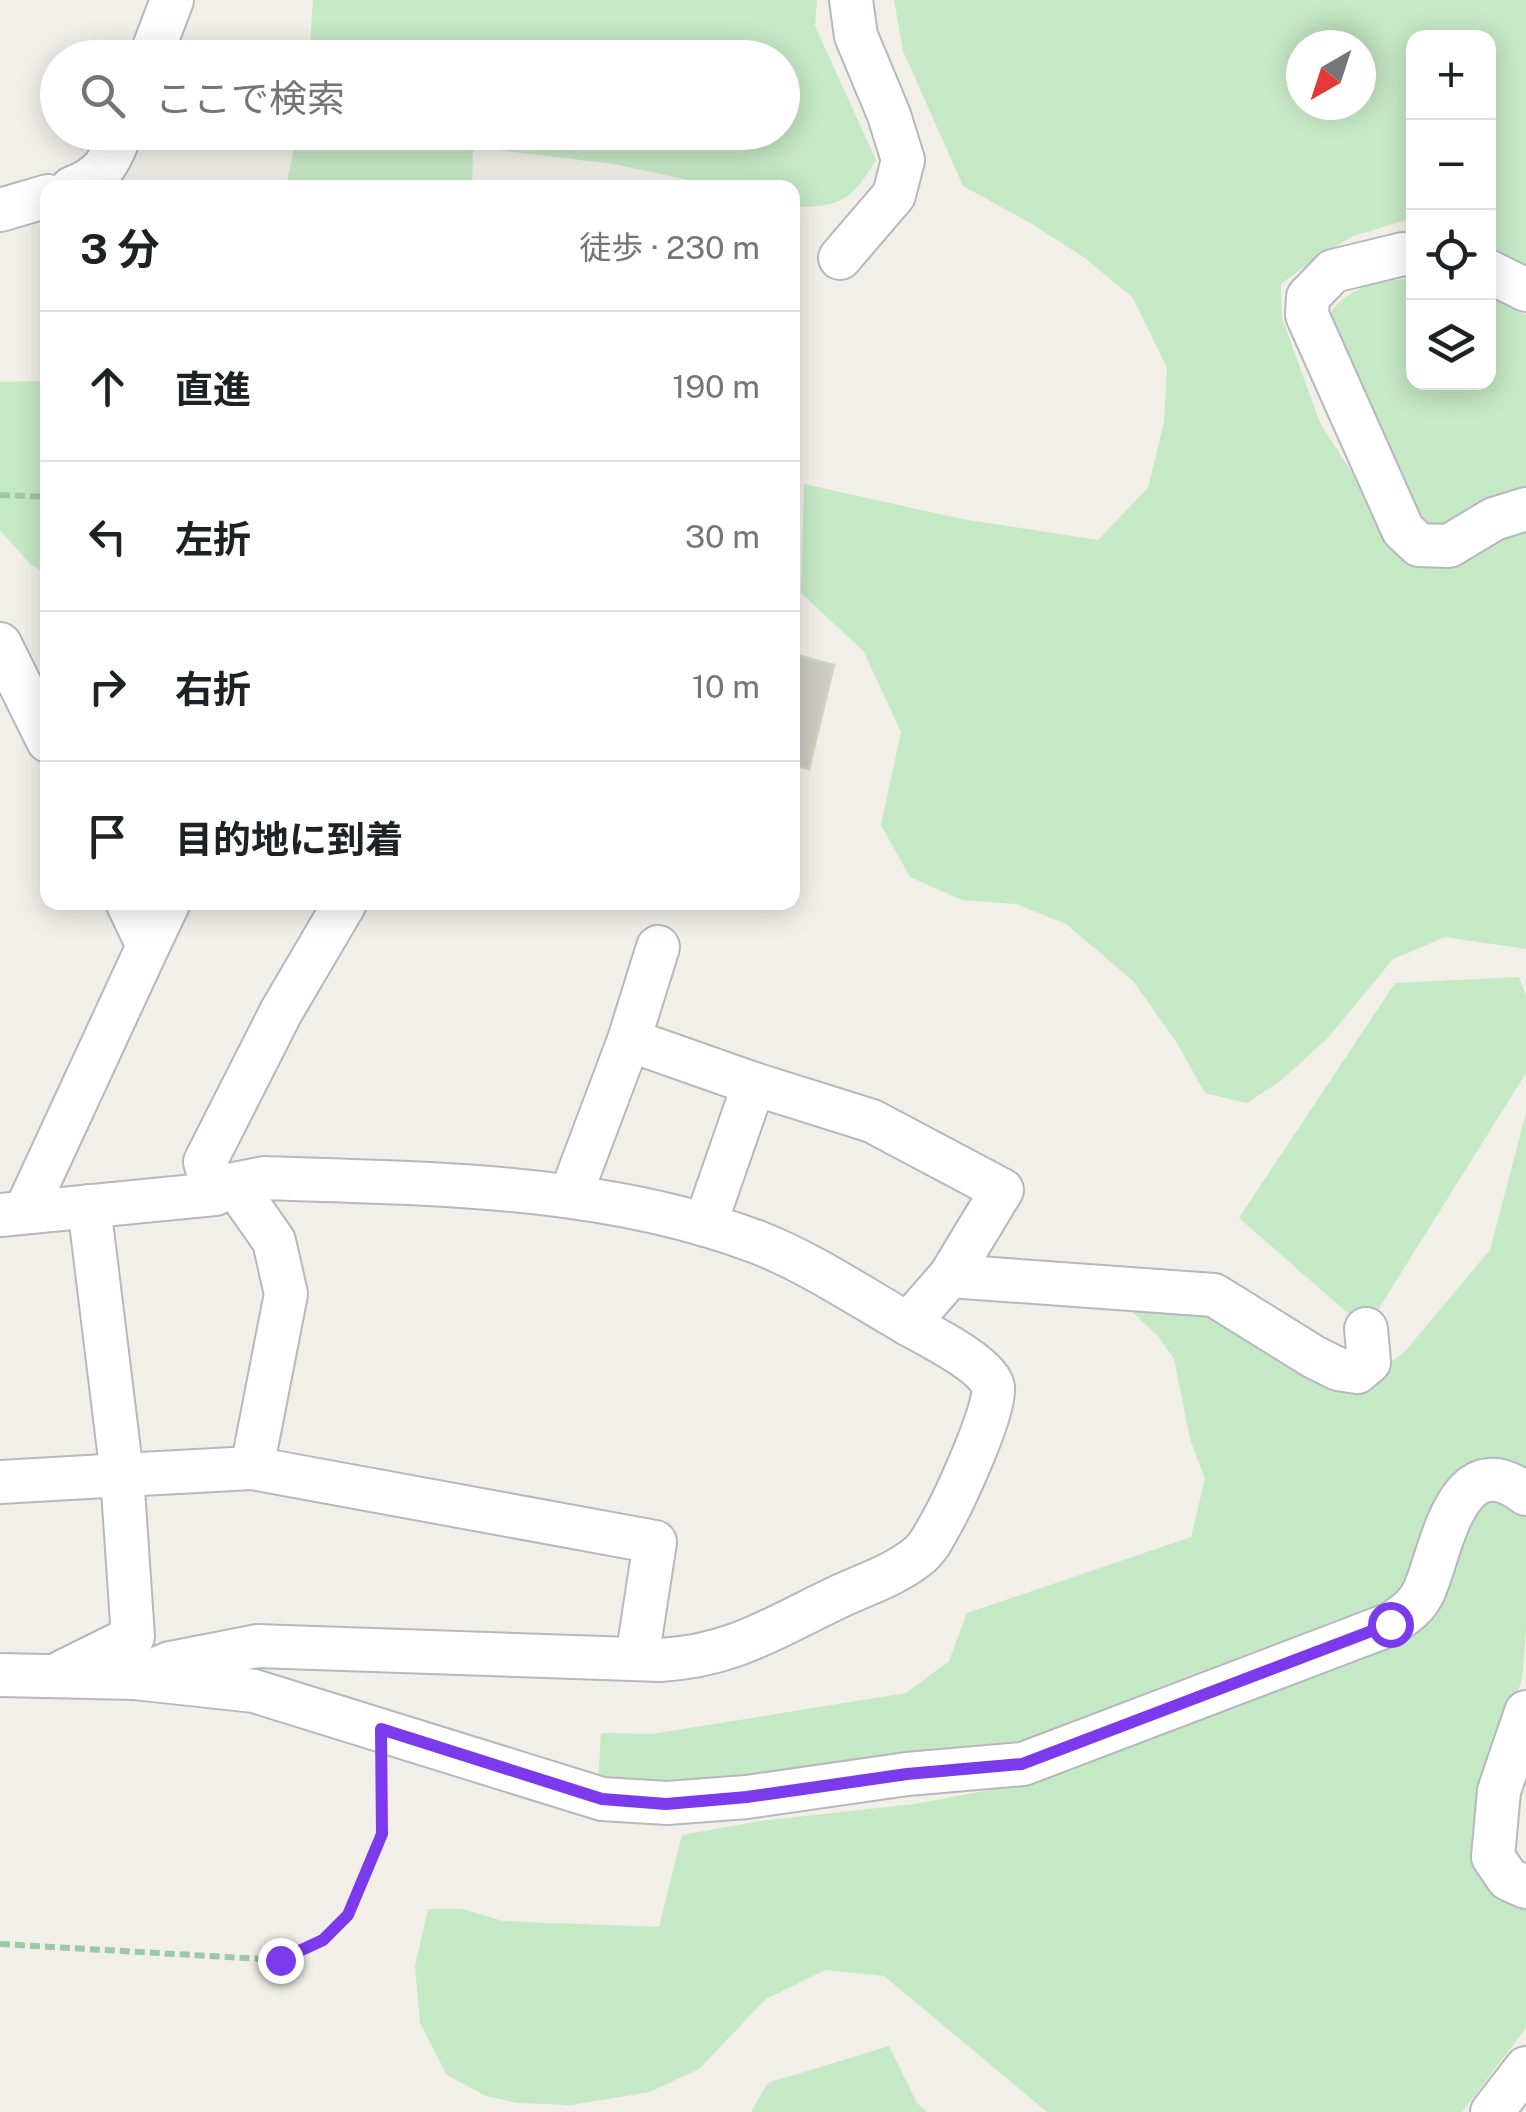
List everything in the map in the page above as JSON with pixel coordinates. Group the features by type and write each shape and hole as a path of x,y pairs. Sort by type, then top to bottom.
{"street":[{"path":"157,40 172,0"},
{"path":"840,258 894,195 903,160 856,36 851,0"},
{"path":"89,180 108,165 114,150"},
{"path":"0,210 40,198"},
{"path":"1406,254 1333,272 1314,287 1308,297 1307,315 1403,530 1419,545 1449,546 1494,519 1526,509"},
{"path":"1496,275 1526,290"},
{"path":"0,644 40,725"},
{"path":"131,910 148,946"},
{"path":"13,1214 165,910"},
{"path":"252,1468 286,1294 274,1241 224,1189 205,1162 340,910"},
{"path":"571,1194 629,1040 658,948"},
{"path":"629,1040 872,1121 1002,1190 950,1276 908,1324"},
{"path":"705,1226 754,1084"},
{"path":"13,1214 224,1189 264,1178 571,1194 705,1226 758,1243 805,1264 960,1354 992,1381 990,1413 943,1521 926,1548 893,1572 736,1647 687,1658 637,1659 257,1646 170,1663 135,1678"},
{"path":"53,1677 133,1637 122,1475 89,1206"},
{"path":"950,1276 1214,1295 1338,1370 1357,1372 1368,1362 1366,1330"},
{"path":"0,1482 252,1468 655,1542 637,1659"},
{"path":"0,1676 135,1678 254,1690 602,1799 666,1804 1022,1764 1390,1624 1411,1610 1423,1594 1450,1514 1466,1494 1482,1482 1514,1485 1526,1494"},
{"path":"1526,1712 1498,1790 1493,1858 1508,1879 1526,1888"},
{"path":"1492,2112 1526,2068"}],"path":[{"path":"0,495 40,497"},
{"path":"0,1944 280,1960 323,1940 348,1915 382,1834 381,1729"}],"green space":[{"path":"313,0 817,0 815,26 876,160 859,185 843,199 800,207 800,180 689,180 614,164 498,150 800,150 800,40 310,40"},
{"path":"894,0 1526,0 1526,268 1496,255 1496,30 1406,30 1406,220 1353,236 1281,284 1282,318 1320,423 1392,534 1526,526 1526,949 1445,937 1393,959 1327,1039 1279,1082 1247,1103 1205,1093 1177,1043 1133,981 1066,924 1016,904 962,900 910,877 881,825 901,732 864,652 801,593 804,484 962,519 1098,540 1148,488 1164,422 1167,368 1133,298 1085,258 963,186 903,51"},
{"path":"294,150 473,150 472,180 287,180"},
{"path":"1406,279 1406,390 1496,390 1496,300 1526,315 1526,499 1422,533 1329,315 1355,291"},
{"path":"40,381 40,570 0,530 0,382"},
{"path":"1519,977 1526,996 1526,1073 1366,1329 1239,1218 1395,983"},
{"path":"1526,1113 1526,1472 1495,1467 1403,1605 1184,1678 1020,1747 744,1777 598,1786 601,1733 652,1734 906,1693 949,1661 967,1613 1191,1537 1205,1479 1190,1439 1174,1359 1158,1336 1118,1299 1205,1307 1364,1384 1406,1350 1490,1250"},
{"path":"1489,1492 1526,1507 1522,1680 1482,1786 1526,1906 1526,2028 1462,2112 1047,2112 884,1976 825,1970 766,1999 699,2069 650,2092 571,2105 517,2103 486,2096 447,2075 420,2023 415,1966 428,1909 462,1909 503,1921 659,1927 682,1835 760,1821 914,1804 1022,1784 1393,1631 1459,1518"},
{"path":"889,2046 917,2103 927,2112 751,2112 768,2083"}],"building":[{"path":"800,656 834,665 809,769 800,767"}],"route":[{"path":"280,1960 323,1940 348,1915 382,1834 381,1729 602,1799 666,1804 747,1797 907,1774 1022,1764 1390,1624"}]}
